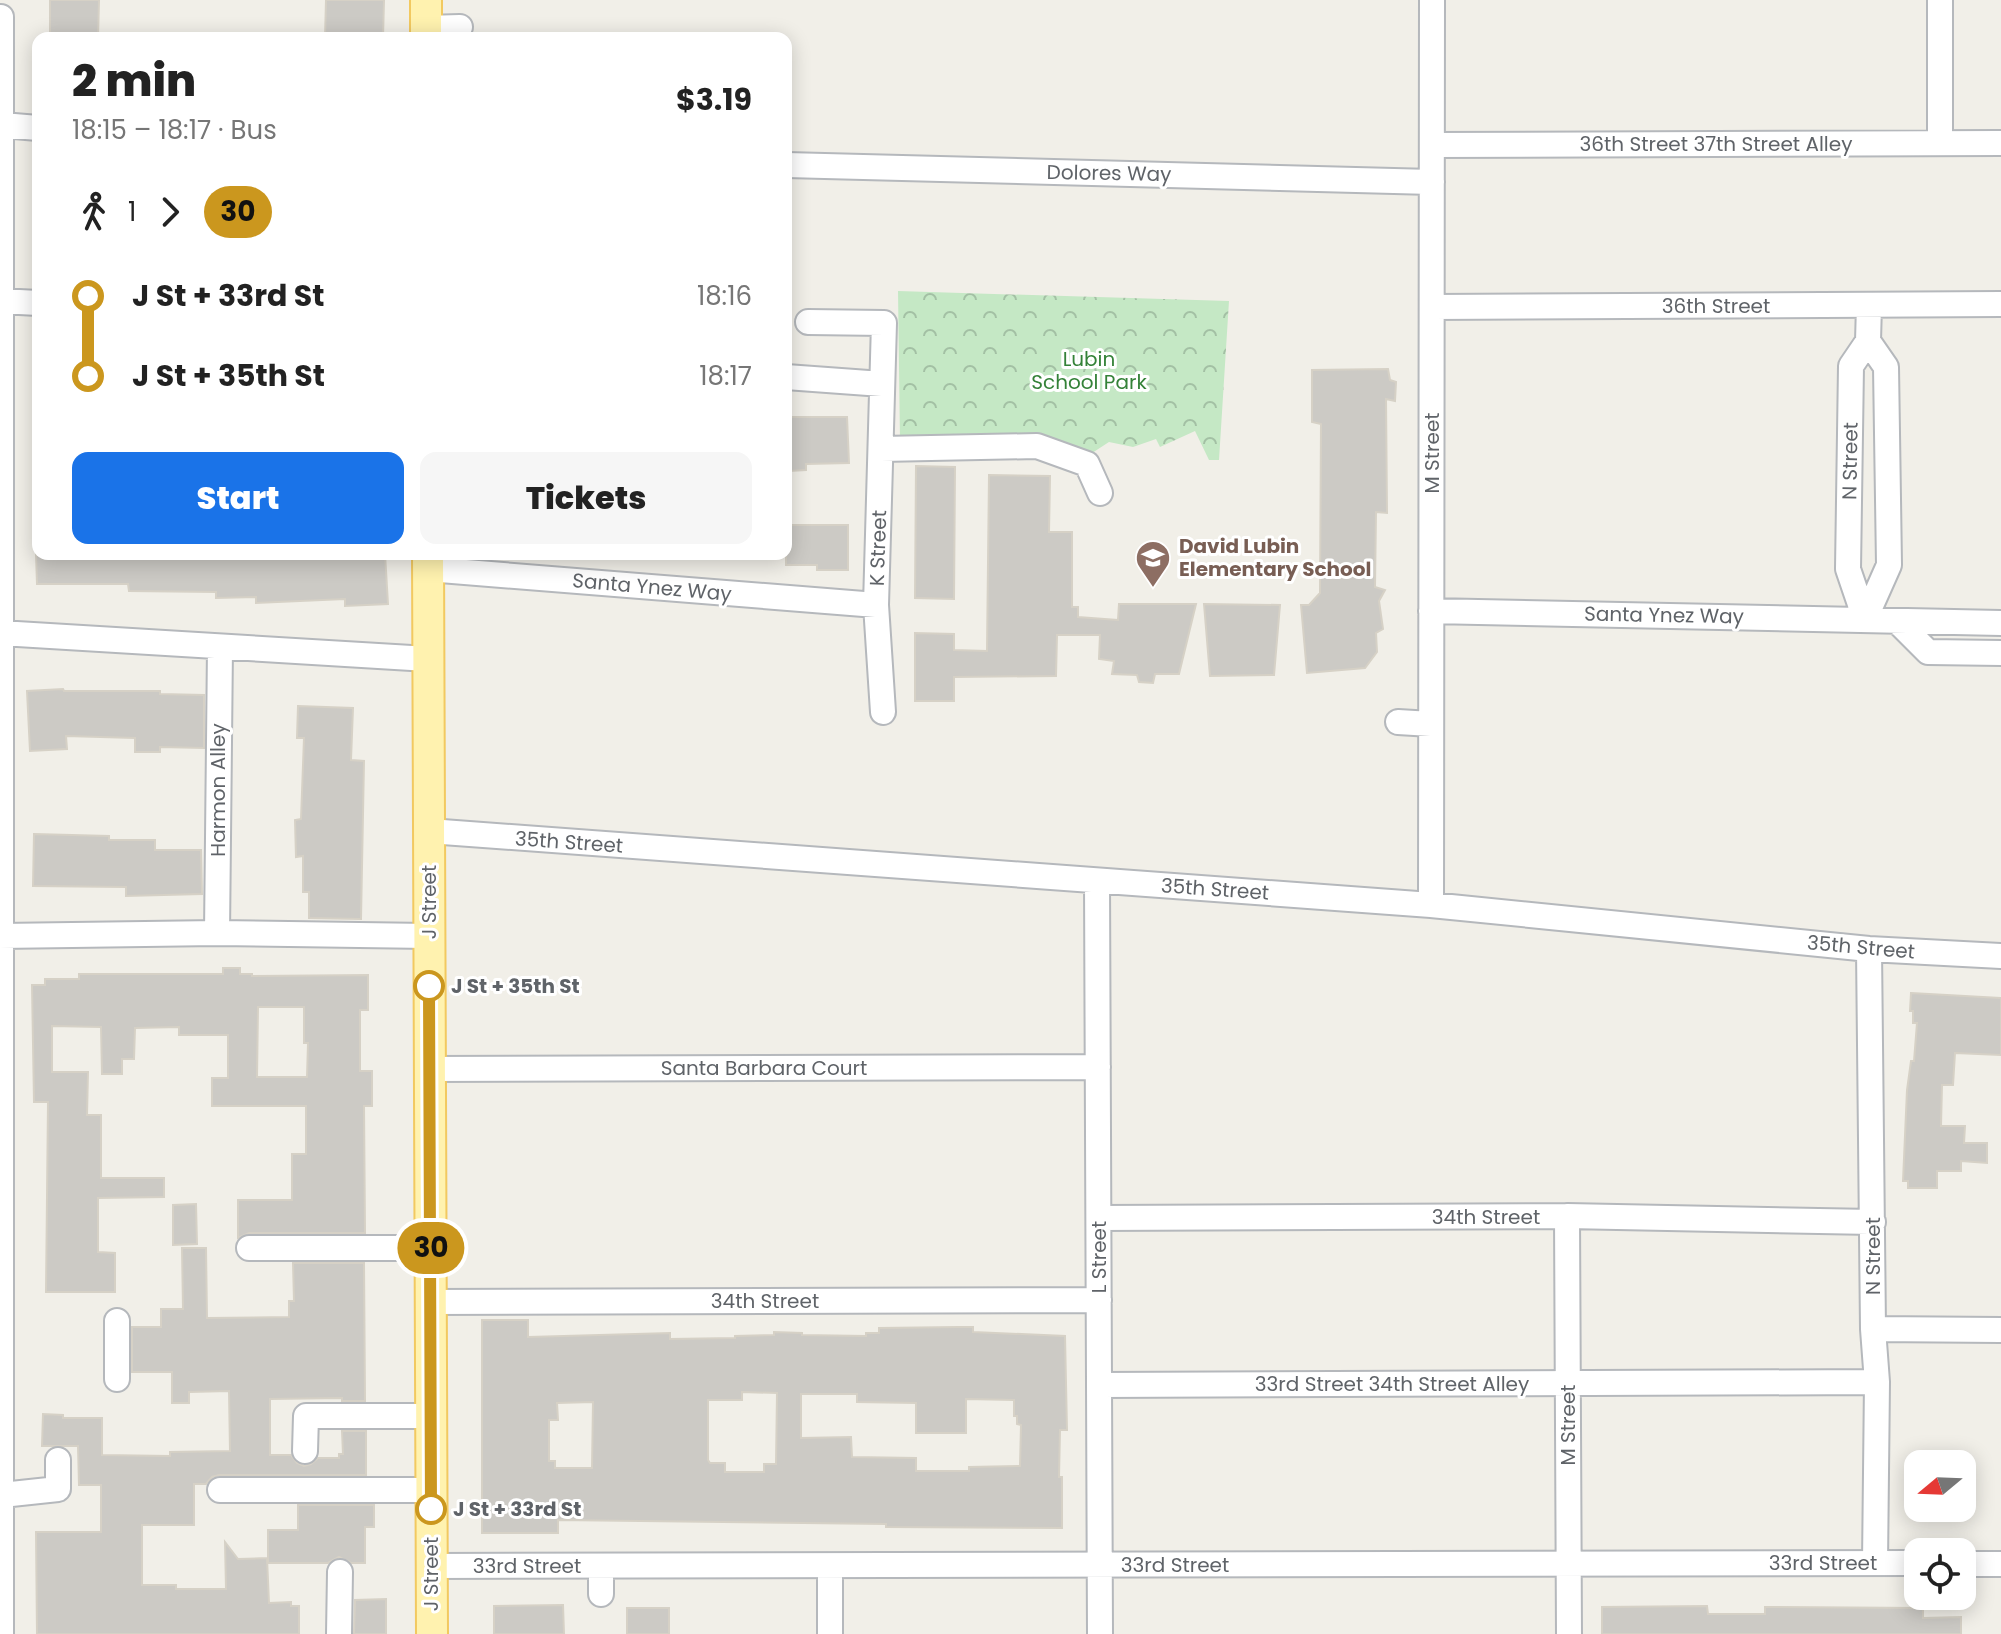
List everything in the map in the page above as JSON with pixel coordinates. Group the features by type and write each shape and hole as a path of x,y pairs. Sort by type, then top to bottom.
{"main road":[{"name":"J Street","path":"428,561 432,1634"}],"street":[{"name":"M Street","path":"1431,905 1432,0"},
{"path":"1940,0 1940,143"},
{"path":"1,17 0,936 10,1321 0,1352 9,1380 0,1413 1,1634"},
{"path":"426,22 460,27"},
{"path":"2,125 32,128"},
{"name":"36th Street 37th Street Alley","path":"1432,145 2001,143"},
{"name":"Dolores Way","path":"792,165 1432,182"},
{"path":"1,301 32,303"},
{"name":"36th Street","path":"1432,307 2001,304"},
{"name":"N Street","path":"1865,619 1848,569 1851,366 1868,341 1869,305"},
{"name":"K Street","path":"808,322 884,323 876,605 883,712"},
{"path":"1865,619 1889,565 1886,367 1868,341"},
{"path":"792,377 882,384"},
{"path":"881,449 1037,446 1087,464 1100,493"},
{"name":"Santa Ynez Way","path":"428,561 876,605"},
{"name":"Santa Ynez Way","path":"1431,611 2001,623"},
{"path":"1897,621 1928,652 2001,653"},
{"path":"2,633 428,659"},
{"name":"Harmon Alley","path":"217,933 220,647"},
{"path":"1398,722 1431,724"},
{"name":"35th Street","path":"429,831 1431,905 1869,949 2001,956"},
{"name":"L Street","path":"1097,881 1100,1634"},
{"path":"0,936 217,933 429,936"},
{"name":"N Street","path":"1869,949 1873,1329 1877,1382 1875,1563"},
{"name":"Santa Barbara Court","path":"430,1069 1098,1067"},
{"name":"M Street","path":"1567,1216 1569,1634"},
{"name":"34th Street","path":"1099,1218 1567,1216 1873,1222"},
{"path":"249,1248 431,1248"},
{"name":"34th Street","path":"430,1302 1099,1300"},
{"path":"117,1321 117,1379"},
{"path":"1873,1329 2001,1330"},
{"name":"33rd Street 34th Street Alley","path":"1100,1385 1877,1382"},
{"path":"305,1451 306,1416 431,1416"},
{"path":"1,1497 58,1489 58,1460"},
{"path":"220,1490 431,1490"},
{"name":"33rd Street","path":"431,1566 1904,1563"},
{"path":"1976,1564 2001,1564"},
{"path":"830,1566 830,1634"},
{"path":"601,1567 601,1594"},
{"path":"339,1634 340,1572"}],"green space":[{"name":"Lubin School Park","path":"898,291 1229,301 1219,460 1209,460 1195,431 1160,447 1156,439 1133,447 1109,442 1089,455 1073,445 1053,441 900,441"}],"building":[{"path":"50,0 99,0 98,32 50,32"},
{"path":"326,0 384,0 383,32 325,32"},
{"path":"1388,369 1390,380 1396,382 1395,401 1386,399 1387,513 1376,512 1375,587 1385,590 1379,601 1383,629 1376,633 1377,652 1365,668 1307,673 1301,605 1309,605 1320,593 1321,424 1312,422 1312,370"},
{"path":"792,417 847,417 849,463 806,464 806,470 792,471"},
{"path":"916,466 955,467 954,599 915,598"},
{"path":"989,475 1050,476 1049,532 1072,532 1072,607 1078,607 1078,617 1118,620 1119,604 1196,604 1179,674 1155,674 1153,683 1139,682 1137,675 1112,674 1114,661 1099,659 1100,635 1057,635 1056,676 954,677 954,701 915,701 915,633 954,634 954,650 987,651"},
{"path":"792,525 848,525 848,570 817,570 817,565 786,565 786,560 792,560"},
{"path":"36,560 385,560 388,604 345,606 345,599 256,603 256,597 216,598 216,592 129,591 128,584 37,584"},
{"path":"1204,604 1280,605 1274,675 1210,676"},
{"path":"63,689 204,695 204,748 160,747 160,752 135,752 135,738 66,736 67,749 30,751 27,691"},
{"path":"298,706 353,708 351,760 364,761 361,919 309,918 309,892 303,892 303,856 296,857 295,820 301,819 304,738 297,738"},
{"path":"34,834 155,840 155,850 201,850 202,894 126,896 126,887 33,886"},
{"path":"223,968 240,968 240,974 252,976 368,975 368,1010 360,1010 360,1071 372,1071 372,1106 364,1106 365,1233 249,1233 238,1238 238,1200 292,1200 292,1154 306,1154 306,1106 212,1106 212,1078 228,1078 228,1035 179,1035 179,1027 135,1028 134,1059 122,1059 122,1074 102,1074 101,1027 52,1026 52,1072 88,1072 87,1115 101,1115 101,1178 164,1178 164,1197 98,1198 98,1252 115,1253 115,1292 46,1292 48,1102 34,1102 32,985 45,985 45,979 79,979 79,974 223,974","holes":["258,1007 304,1007 304,1043 308,1043 307,1077 257,1077"]},
{"path":"1911,993 2001,998 2001,1055 1955,1053 1953,1085 1942,1085 1941,1126 1965,1126 1964,1143 1987,1143 1987,1163 1961,1161 1961,1171 1937,1171 1937,1188 1908,1188 1908,1181 1903,1181 1907,1090 1911,1061 1914,1061 1917,1023 1913,1023 1913,1011 1910,1011"},
{"path":"196,1204 197,1244 173,1245 173,1205"},
{"path":"182,1248 206,1248 207,1318 289,1317 289,1301 294,1301 293,1263 364,1263 365,1401 342,1401 342,1398 270,1399 270,1455 291,1455 304,1466 318,1458 339,1458 339,1454 343,1454 342,1431 366,1431 366,1475 219,1475 206,1484 194,1484 194,1525 142,1525 142,1585 226,1589 225,1542 238,1559 267,1558 269,1603 291,1602 291,1606 299,1606 299,1634 37,1634 36,1532 101,1532 101,1485 79,1485 78,1446 42,1446 43,1414 63,1415 63,1418 102,1418 102,1455 170,1456 170,1452 230,1451 229,1391 189,1392 189,1403 172,1403 172,1372 132,1372 132,1327 161,1327 161,1309 183,1309"},
{"path":"482,1320 528,1320 528,1337 670,1333 670,1339 735,1338 774,1335 774,1332 866,1336 866,1333 879,1333 879,1328 958,1327 973,1327 973,1332 1065,1336 1067,1430 1060,1430 1059,1477 1062,1477 1062,1528 558,1520 558,1533 482,1533","holes":["742,1392 777,1393 776,1464 764,1464 764,1472 725,1472 725,1463 710,1463 708,1460 708,1400 742,1400","801,1394 857,1394 857,1402 916,1403 916,1433 966,1433 966,1399 1014,1400 1014,1416 1017,1416 1017,1424 1021,1425 1020,1466 969,1467 969,1471 916,1471 916,1458 852,1457 851,1437 801,1438","593,1402 592,1468 555,1468 555,1461 549,1461 549,1420 558,1420 557,1403"]},
{"path":"298,1505 374,1505 374,1527 365,1527 365,1563 351,1563 339,1557 328,1563 268,1563 268,1530 298,1530"},
{"path":"386,1599 386,1634 354,1634 355,1600"},
{"path":"563,1605 564,1634 494,1634 494,1606"},
{"path":"1707,1606 1708,1614 1765,1614 1765,1607 1904,1608 1923,1610 1923,1618 1961,1617 1961,1634 1602,1634 1602,1607"},
{"path":"627,1608 669,1608 669,1634 627,1634"}],"bus line":[{"name":"30","path":"429,986 431,1509"}],"place":[{"name":"David Lubin Elementary School","path":"1153,589"},
{"name":"J St + 35th St","path":"429,986"},
{"name":"J St + 33rd St","path":"431,1509"}]}
